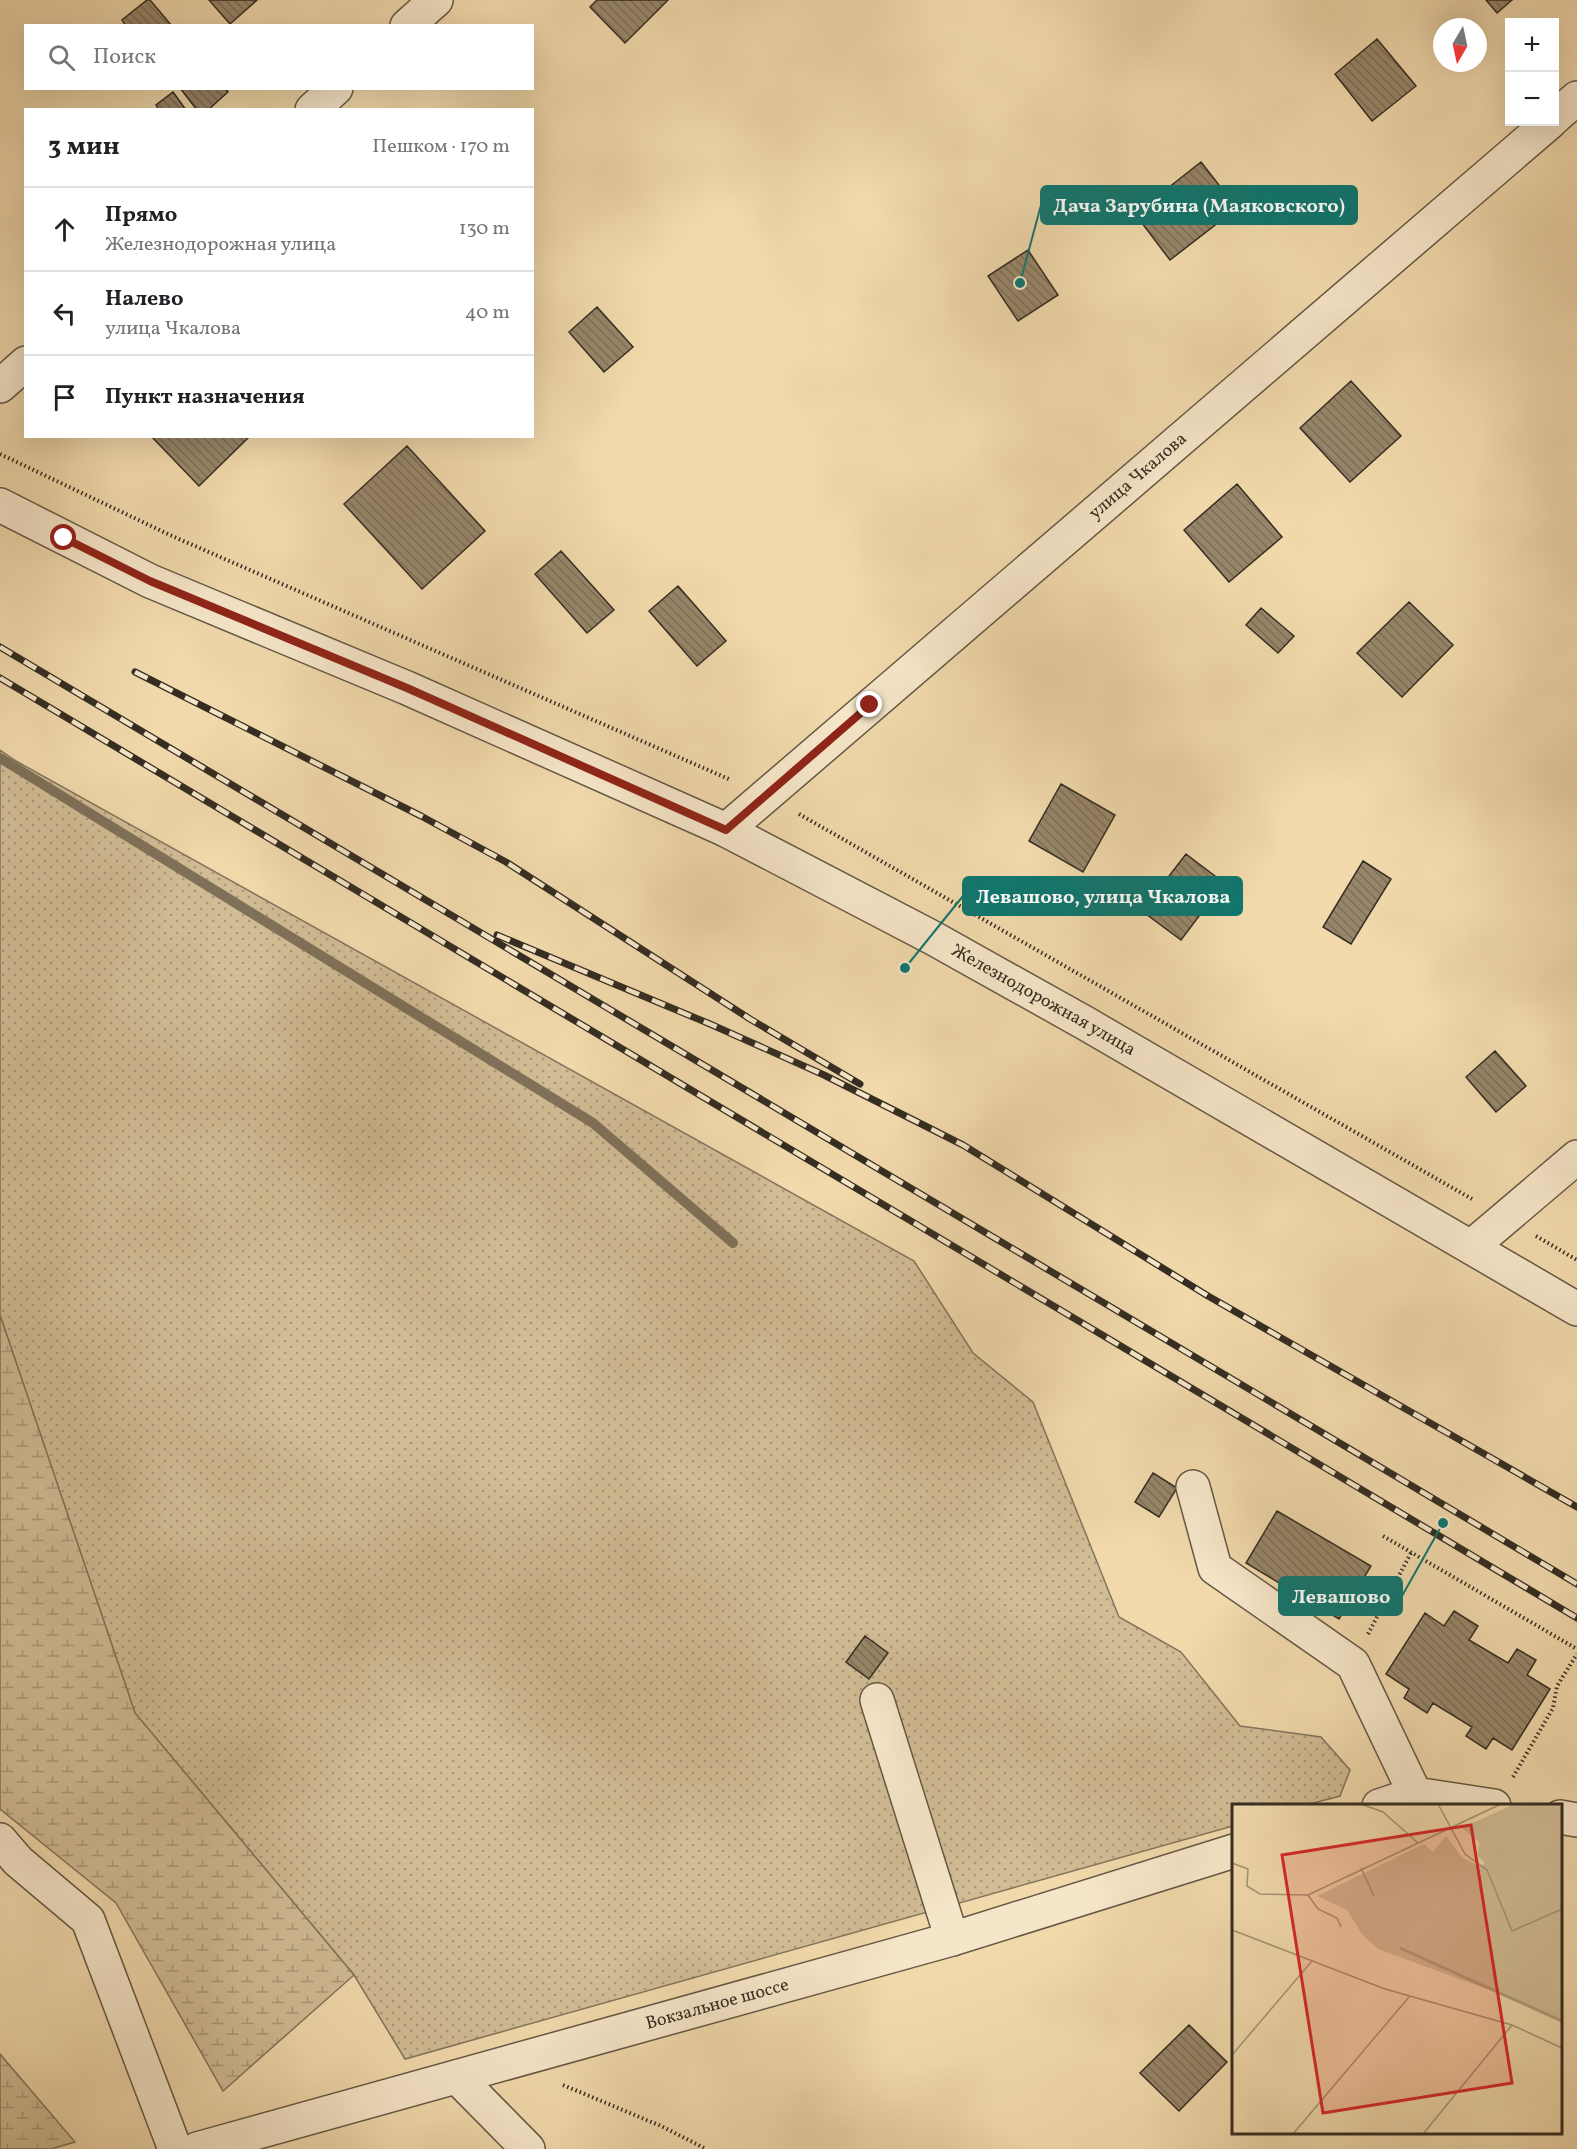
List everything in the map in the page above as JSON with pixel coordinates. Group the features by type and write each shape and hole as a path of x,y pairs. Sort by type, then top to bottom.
{"street":[{"path":"409,24 436,0"},
{"path":"314,108 334,90"},
{"path":"1559,114 1577,98"},
{"name":"улица Чкалова","path":"726,830 1545,126"},
{"path":"0,386 24,365"},
{"name":"Железнодорожная улица","path":"0,505 150,581 407,688 726,830 933,938 1577,1309"},
{"path":"1471,1247 1577,1157"},
{"path":"1193,1487 1215,1568 1353,1664 1415,1794"},
{"path":"877,1700 952,1939"},
{"path":"1385,1804 1415,1794 1501,1796"},
{"path":"1562,1817 1577,1820"},
{"path":"0,1840 18,1861 88,1920 175,2149"},
{"name":"Вокзальное шоссе","path":"197,2149 952,1939 1232,1851"},
{"path":"457,2077 528,2149"}],"path":[{"path":"1383,1536 1577,1649"},
{"path":"1353,1664 1411,1553"},
{"path":"1501,1796 1553,1708 1557,1686 1577,1654"},
{"path":"510,2062 661,2126 706,2149"}],"green space":[{"path":"0,750 914,1261 973,1353 1033,1402 1119,1617 1181,1652 1240,1726 1321,1737 1350,1770 1340,1796 1310,1804 1232,1804 1232,1826 405,2059 354,1975 135,1713 0,1315"},
{"path":"0,1315 135,1713 354,1975 223,2091 116,1903 0,1809"},
{"path":"0,2054 75,2142 51,2149 0,2149"}],"building":[{"path":"150,0 170,24 125,24 122,20"},
{"path":"209,0 257,0 230,24"},
{"path":"597,0 668,0 625,43 590,7"},
{"path":"1486,0 1512,0 1497,13"},
{"path":"1377,39 1416,86 1372,121 1335,74"},
{"path":"182,90 226,90 228,92 210,108 195,108"},
{"path":"173,92 185,108 158,108 156,105"},
{"path":"1201,162 1237,208 1170,260 1135,214"},
{"path":"1028,250 1058,295 1018,321 988,276"},
{"path":"597,307 633,347 604,372 569,332"},
{"path":"1351,381 1401,436 1350,482 1300,428"},
{"path":"153,438 248,438 199,486"},
{"path":"407,446 485,531 422,589 344,504"},
{"path":"1237,484 1282,537 1229,582 1184,530"},
{"path":"561,551 614,610 587,633 535,574"},
{"path":"678,586 726,641 697,666 649,611"},
{"path":"1409,602 1453,645 1402,697 1357,653"},
{"path":"1261,608 1294,636 1278,653 1246,625"},
{"path":"1061,784 1115,815 1083,872 1029,841"},
{"path":"1186,854 1224,883 1181,940 1142,911"},
{"path":"1363,861 1391,879 1351,944 1323,927"},
{"path":"1495,1051 1526,1086 1496,1112 1466,1077"},
{"path":"1153,1473 1177,1488 1159,1517 1135,1502"},
{"path":"1277,1511 1371,1566 1339,1619 1246,1563"},
{"path":"1454,1611 1478,1626 1469,1640 1508,1663 1517,1649 1536,1660 1527,1675 1550,1689 1512,1750 1493,1738 1486,1749 1466,1736 1472,1727 1433,1703 1427,1713 1404,1698 1409,1689 1386,1674 1425,1613 1444,1626"},
{"path":"865,1636 888,1653 869,1679 846,1662"},
{"path":"1189,2025 1227,2062 1179,2111 1140,2073"}],"waterway":[{"path":"0,758 593,1123 733,1243"}],"railway":[{"path":"0,647 1577,1584"},
{"path":"135,672 421,816 506,862 750,1019 860,1084"},
{"path":"0,678 1577,1618"},
{"path":"497,935 710,1024 824,1075 963,1145 1208,1296 1577,1507"}],"place":[{"name":"Дача Зарубина (Маяковского)","path":"1020,283"},
{"name":"Левашово, улица Чкалова","path":"905,968"},
{"name":"Левашово","path":"1443,1523"}],"route":[{"path":"64,538 150,581 407,688 726,830 870,705"}]}
